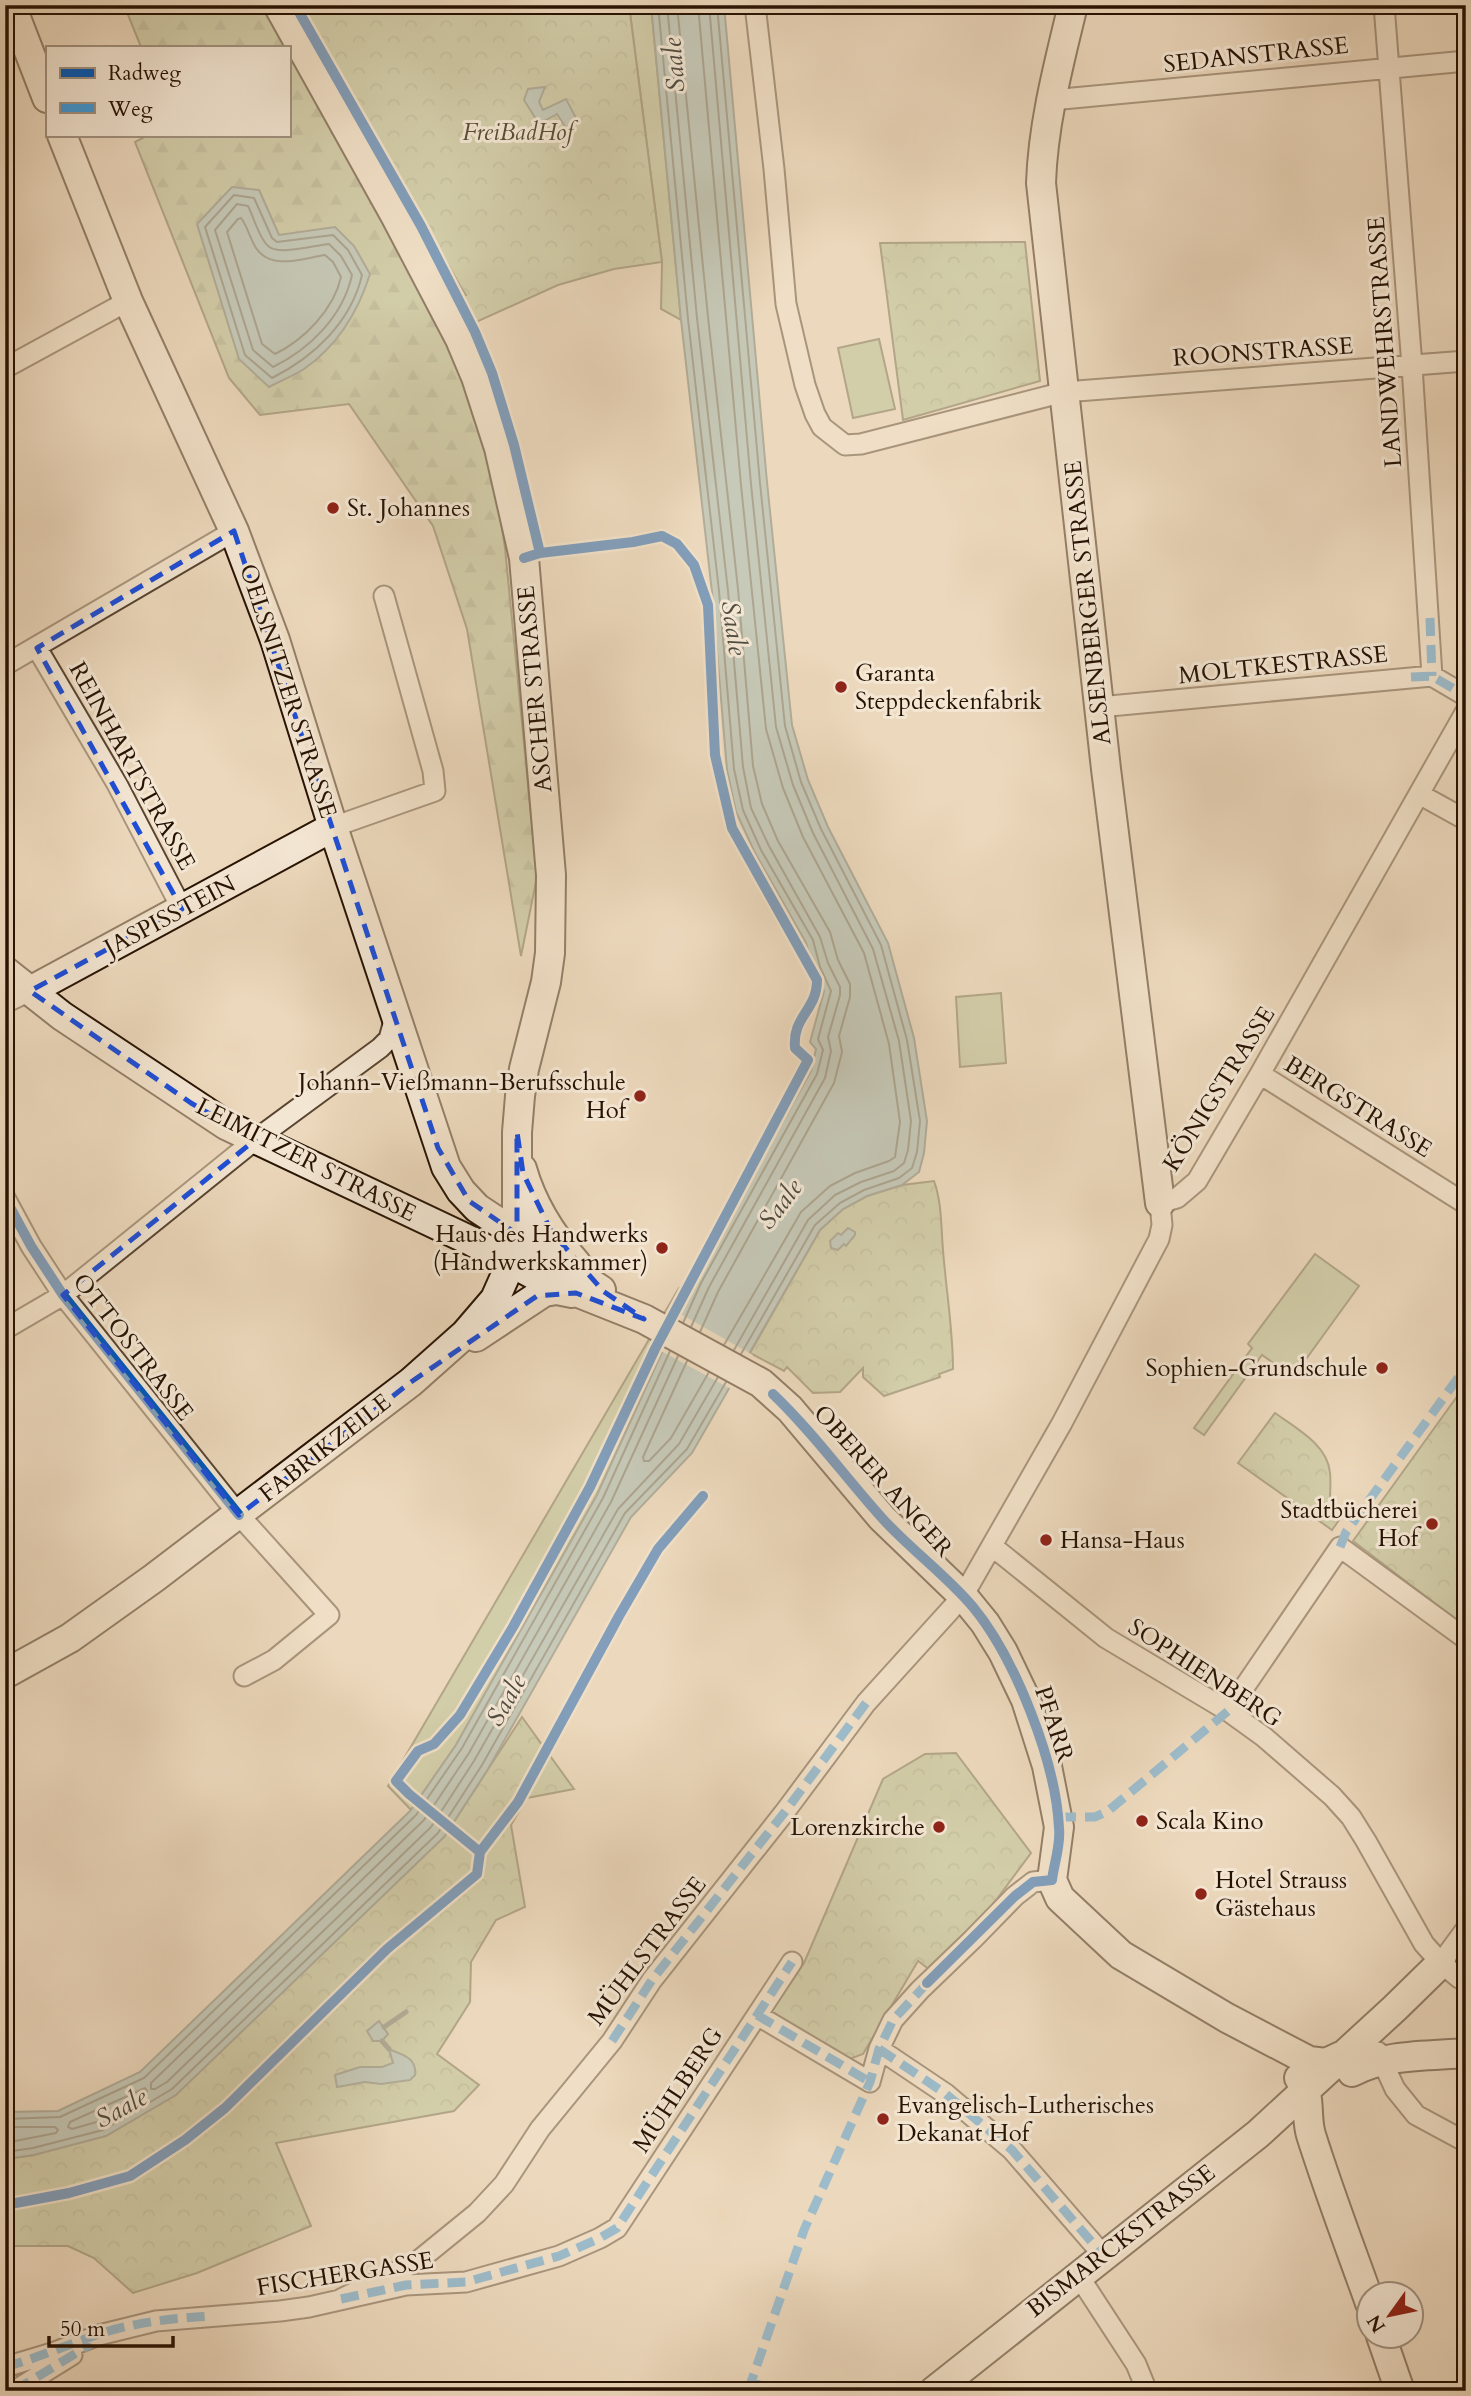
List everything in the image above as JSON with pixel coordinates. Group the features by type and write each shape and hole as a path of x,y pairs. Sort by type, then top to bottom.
{"main road":[{"path":"11,5 46,94"},
{"name":"ASCHER STRASSE","path":"278,5 396,217 471,364 499,448 524,558 551,875 550,953 546,982 524,1069 517,1132 517,1234"},
{"name":"ALSENBERGER STRASSE","path":"1073,5 1052,100 1042,158 1041,183 1099,707 1160,1203"},
{"name":"OELSNITZER STRASSE","path":"62,136 128,301 234,530 275,640 333,827 446,1167 469,1200 486,1215 517,1234 589,1292"},
{"name":"JASPISSTEIN","path":"18,997 333,827"},
{"name":"LEIMITZER STRASSE","path":"5,971 18,997 62,1016 191,1103 255,1140 469,1240 511,1263 589,1292"},
{"name":"ASCHER STRASSE","path":"517,1132 523,1173 537,1207 589,1292"},
{"name":"FABRIKZEILE","path":"5,1674 70,1638 239,1515 411,1382 458,1340 495,1299 511,1263 517,1234"},
{"path":"411,1382 537,1296 551,1291 589,1292"},
{"name":"OBERER ANGER","path":"589,1292 748,1375 790,1409 882,1518 963,1596"},
{"name":"PFARR","path":"963,1596 985,1623 1003,1652 1026,1700 1038,1736 1059,1828 1052,1880"},
{"path":"1052,1880 1060,1898 1121,1955 1227,2018 1300,2058 1319,2064 1333,2061 1366,2065 1379,2043 1441,1963"},
{"path":"1227,2018 1271,2051 1297,2075 1307,2095"},
{"path":"1347,2064 1379,2043 1466,2053"},
{"path":"1300,2058 1310,2075 1307,2095 1310,2132 1362,2280"},
{"name":"BISMARCKSTRASSE","path":"933,2391 1347,2064"},
{"path":"1258,2134 1279,2124 1293,2125 1304,2133 1318,2151"},
{"path":"1386,2350 1399,2391"}],"street":[{"name":"ROONSTRASSE","path":"755,5 786,304 805,385 822,427 845,445 861,444 1064,392 1466,360"},
{"name":"LANDWEHRSTRASSE","path":"1384,5 1412,366 1432,676"},
{"name":"SEDANSTRASSE","path":"1052,100 1466,61"},
{"path":"5,368 128,301"},
{"path":"5,665 234,530"},
{"path":"333,827 435,791 433,771 384,596"},
{"name":"REINHARTSTRASSE","path":"37,648 117,784 182,909"},
{"path":"1432,676 1466,696"},
{"name":"MOLTKESTRASSE","path":"1099,707 1432,676"},
{"name":"KÖNIGSTRASSE","path":"963,1596 1062,1423 1159,1239 1162,1225 1160,1203 1177,1198 1197,1181 1466,711"},
{"path":"1419,794 1466,820"},
{"path":"5,1329 63,1295 255,1140 380,1048 389,1039 395,1017"},
{"name":"BERGSTRASSE","path":"1260,1074 1466,1204"},
{"name":"OTTOSTRASSE","path":"5,1198 63,1295 239,1515 329,1615 274,1660 244,1676"},
{"name":"SOPHIENBERG","path":"992,1546 1106,1638 1228,1711 1264,1737 1332,1796 1351,1817 1424,1944 1441,1963 1460,1978 1466,1979"},
{"path":"1228,1711 1340,1547 1466,1639"},
{"name":"MÜHLSTRASSE","path":"341,2299 418,2261 477,2213 504,2184 540,2129 612,2040 652,1980 784,1813 866,1703 963,1596"},
{"path":"757,2015 870,2082 879,2049 893,2020 920,1990 1014,1896 1033,1882 1052,1880"},
{"path":"1441,1963 1466,1929"},
{"name":"MÜHLBERG","path":"600,2238 617,2228 792,1962"},
{"path":"1379,2043 1395,2089 1416,2115 1466,2143"},
{"path":"879,2049 946,2094 1012,2150 1103,2255"},
{"name":"FISCHERGASSE","path":"5,2367 52,2353 99,2334 175,2318 280,2311 406,2284 466,2282 559,2256 600,2238"},
{"path":"1077,2275 1136,2364 1147,2391"},
{"name":"FISCHERGASSE","path":"13,2391 99,2340 132,2326"}],"highlighted area":[{"path":"234,531 438,1148 469,1201 517,1234 517,1132 523,1173 551,1231 603,1291 644,1319 576,1293 537,1296 411,1382 239,1515 63,1295 255,1140 191,1103 30,991 182,909 37,648"}],"green space":[{"path":"124,5 266,5 289,46 141,46"},
{"name":"FreiBadHof","path":"300,5 629,5 662,262 614,269 558,285 474,323 461,297 466,295"},
{"path":"629,5 651,5 681,320 661,309 662,262"},
{"path":"290,48 438,315 461,370 494,472 505,548 537,877 521,956 467,629 433,526 349,404 260,415 229,378 135,142 146,136 290,136","holes":["259,190 279,236 269,387"]},
{"path":"1025,242 1040,381 903,420 880,243"},
{"path":"879,339 895,409 853,418 838,348"},
{"path":"1001,993 1006,1063 960,1067 956,997"},
{"path":"934,1181 941,1215 953,1369 939,1374 940,1377 884,1396 863,1377 863,1368 840,1392 813,1393 787,1367 784,1371 750,1353 820,1230 843,1209 867,1196 902,1185"},
{"path":"1315,1254 1359,1286 1293,1377 1262,1355 1204,1435 1194,1428 1252,1348 1248,1344"},
{"path":"695,1280 597,1495 456,1745 411,1810 388,1786 679,1288"},
{"path":"1466,1384 1466,1627 1353,1541"},
{"path":"1275,1413 1310,1438 1324,1454 1330,1473 1330,1501 1344,1513 1332,1530 1238,1463"},
{"path":"522,1717 574,1789 527,1798 511,1825 525,1907 496,1920 471,1962 470,2002 437,2054 479,2085 454,2111 276,2143 311,2226 197,2273 133,2293 94,2258 68,2246 15,2246 5,2249 5,2159 34,2155 444,1837"},
{"path":"956,1753 1031,1853 982,1919 930,1970 918,1961 863,2054 847,2060 771,2011 804,1963 883,1779 925,1754"}],"water":[{"name":"Saale","path":"651,5 724,5 792,725 808,780 828,827 888,943 914,1038 927,1121 919,1172 902,1185 867,1196 843,1209 820,1230 692,1453 631,1517 488,1769 444,1837 176,2095 106,2136 34,2155 5,2159 5,2112 58,2111 140,2072 411,1810 456,1745 597,1495 695,1280 811,1071 816,1049 810,1042 824,991 813,969 806,943 755,853 736,812 727,770 712,592 681,320"},
{"path":"545,87 539,102 543,110 566,99 576,118 572,125 566,128 557,114 539,124 524,100 528,89"},
{"path":"232,187 259,190 279,235 335,227 354,246 370,274 353,315 327,350 304,369 269,387 239,359 197,224"},
{"path":"848,1228 855,1232 855,1235 846,1246 844,1244 838,1250 831,1248 830,1241"},
{"path":"379,2021 388,2034 382,2041 373,2041 367,2031"},
{"path":"389,2049 414,2064 415,2075 410,2080 381,2084 365,2082 337,2087 335,2075 360,2067 382,2067 393,2063"}],"pier":[{"path":"677,1312 753,1355 733,1390 659,1350"}],"waterway":[{"path":"384,2027 406,2012"},
{"path":"382,2041 389,2049"}],"marked path":[{"path":"1430,618 1432,676"},
{"path":"1411,677 1432,676 1466,696"},
{"path":"1340,1547 1346,1532 1466,1367"},
{"path":"612,2041 652,1980 784,1813 866,1703"},
{"path":"1058,1817 1095,1817 1108,1811 1228,1711"},
{"path":"341,2299 406,2285 466,2282 559,2256 617,2228 792,1962"},
{"path":"748,2391 804,2230 870,2082 879,2049 893,2020 930,1980"},
{"path":"757,2015 870,2082"},
{"path":"879,2049 946,2094 1012,2150 1103,2255"},
{"path":"5,2367 127,2326 213,2316"},
{"path":"14,2391 91,2344"},
{"path":"751,2382 777,2391"}],"cycle path":[{"path":"295,5 421,226 475,332 492,373 514,445 540,553"},
{"path":"480,1852 396,1781 418,1751 434,1744 460,1715 513,1627 590,1487 655,1349 808,1060 795,1048 795,1037 813,999 817,980 732,828 715,755 708,605 694,565 677,544 662,536 540,553 524,558"},
{"path":"5,1198 31,1246 63,1295 239,1515"},
{"path":"773,1394 882,1518 951,1584 989,1628 1031,1712 1050,1773 1059,1834 1052,1880 1033,1882 1015,1896 927,1983"},
{"path":"5,2205 69,2193 130,2176 185,2140 225,2108 387,1949 477,1874 480,1852 518,1802 658,1549 703,1496"}],"place":[{"name":"St. Johannes","path":"333,508"},
{"name":"Garanta Steppdeckenfabrik","path":"841,687"},
{"name":"Johann-Vießmann-Berufsschule Hof","path":"640,1096"},
{"name":"Haus des Handwerks (Handwerkskammer)","path":"662,1248"},
{"name":"Sophien-Grundschule","path":"1382,1368"},
{"name":"Stadtbücherei Hof","path":"1432,1524"},
{"name":"Hansa-Haus","path":"1046,1540"},
{"name":"Scala Kino","path":"1142,1821"},
{"name":"Lorenzkirche","path":"939,1827"},
{"name":"Hotel Strauss Gästehaus","path":"1201,1894"},
{"name":"Evangelisch-Lutherisches Dekanat Hof","path":"883,2119"}]}
